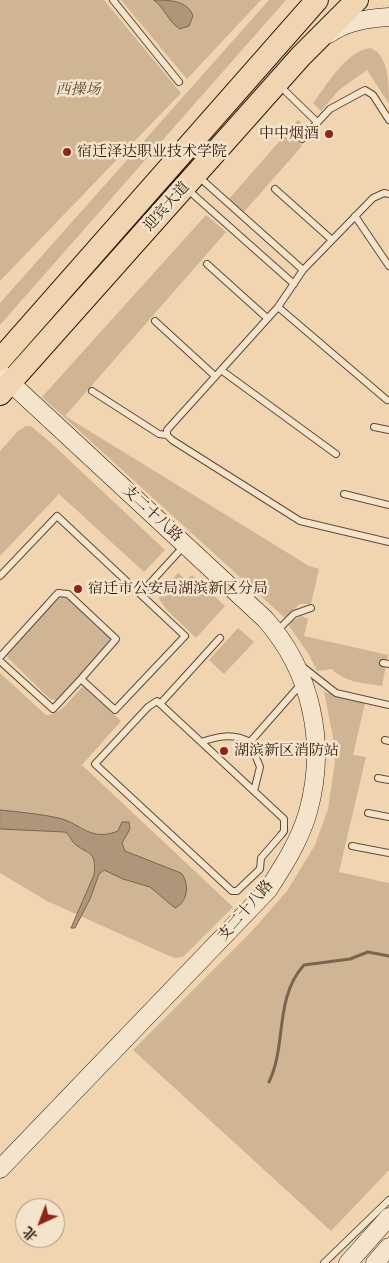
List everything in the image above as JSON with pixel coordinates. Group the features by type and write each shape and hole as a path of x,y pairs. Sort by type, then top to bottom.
{"highway":[{"name":"迎宾大道","path":"3,383 301,56 357,0"},
{"name":"迎宾大道","path":"0,360 281,41 310,5"},
{"path":"310,5 321,19 326,31"}],"street":[{"path":"301,56 332,32 346,25 388,18"},
{"name":"支二十八路","path":"0,1169 268,890 288,859 308,812 318,746 312,711 302,682 292,658 276,632 185,545 3,383"},
{"path":"348,1263 389,1217"},
{"path":"375,1263 389,1247"}],"lane":[{"path":"112,0 179,82"},
{"path":"277,83 317,122"},
{"path":"302,139 330,109 365,90 373,95 389,120"},
{"path":"190,180 303,270"},
{"path":"190,180 294,284"},
{"path":"275,189 332,240"},
{"path":"168,435 166,430 278,307 303,270 378,194 389,194"},
{"path":"355,216 389,266"},
{"path":"207,264 267,318"},
{"path":"278,307 387,400"},
{"path":"155,321 215,376"},
{"path":"221,370 336,454"},
{"path":"92,391 159,434 168,435 300,520 389,542"},
{"path":"374,427 389,430"},
{"path":"344,494 389,505"},
{"path":"0,576 57,516 185,636 115,710 81,679"},
{"path":"141,593 185,545"},
{"path":"0,657 58,593 63,592 116,639 53,709 0,661"},
{"path":"276,632 294,614 311,608"},
{"path":"160,704 220,638"},
{"path":"292,658 336,693 389,704"},
{"path":"250,742 302,682"},
{"path":"157,701 202,742 284,819 284,830 261,858 260,869 240,889 232,891 95,764 148,707 157,701"},
{"path":"202,742 224,736 241,737 250,742 260,767 254,791"},
{"path":"378,778 389,780"},
{"path":"368,813 389,817"},
{"path":"352,846 389,853"},
{"path":"324,1263 389,1200"}],"green space":[{"name":"西操场","path":"0,0 104,0 181,93 0,281"},
{"path":"121,0 261,0 187,79"},
{"path":"269,0 286,0 0,325 0,303"},
{"path":"370,48 381,57 387,71 389,104 367,70 339,90 321,111 313,103 331,78 353,55 361,50"},
{"path":"298,120 305,126 294,136 302,146 243,213 229,199"},
{"path":"206,215 226,232 65,416 309,566 319,569 311,604 300,604 285,618 42,397"},
{"path":"26,426 31,426 50,442 165,550 144,572 59,494 0,556 0,451 18,431"},
{"path":"178,573 186,580 192,575 225,606 196,638 167,610 159,599 160,592"},
{"path":"61,595 65,596 112,640 64,694 56,700 50,699 6,656 56,598"},
{"path":"301,616 308,619 304,636 388,655 382,686 349,680 332,669 317,671 308,653 289,626 291,622"},
{"path":"238,628 254,642 224,674 209,660"},
{"path":"0,673 46,715 62,709 83,686 121,721 82,765 233,907 183,957 175,958 165,954 47,901 0,873"},
{"path":"324,692 365,703 353,755 366,757 339,872 389,883 389,1170 331,1231 133,1050 251,932 287,891 315,845 328,809 335,762 333,737"}],"shaded area":[{"path":"154,0 177,2 187,7 193,16 189,26 180,29 169,19"},
{"path":"0,810 59,818 87,831 100,834 118,831 122,822 129,822 130,829 122,843 125,851 181,873 186,882 185,897 175,908 150,887 123,879 104,870 99,874 90,899 75,928 71,928 94,875 93,857 75,844 65,832 0,829"}],"waterway":[{"path":"269,1082 278,1053 284,1007 288,992 304,965 350,959 368,952 389,956"}],"place":[{"name":"中中烟酒","path":"329,134"},
{"name":"宿迁泽达职业技术学院","path":"67,152"},
{"name":"宿迁市公安局湖滨新区分局","path":"78,589"},
{"name":"湖滨新区消防站","path":"224,751"}]}
